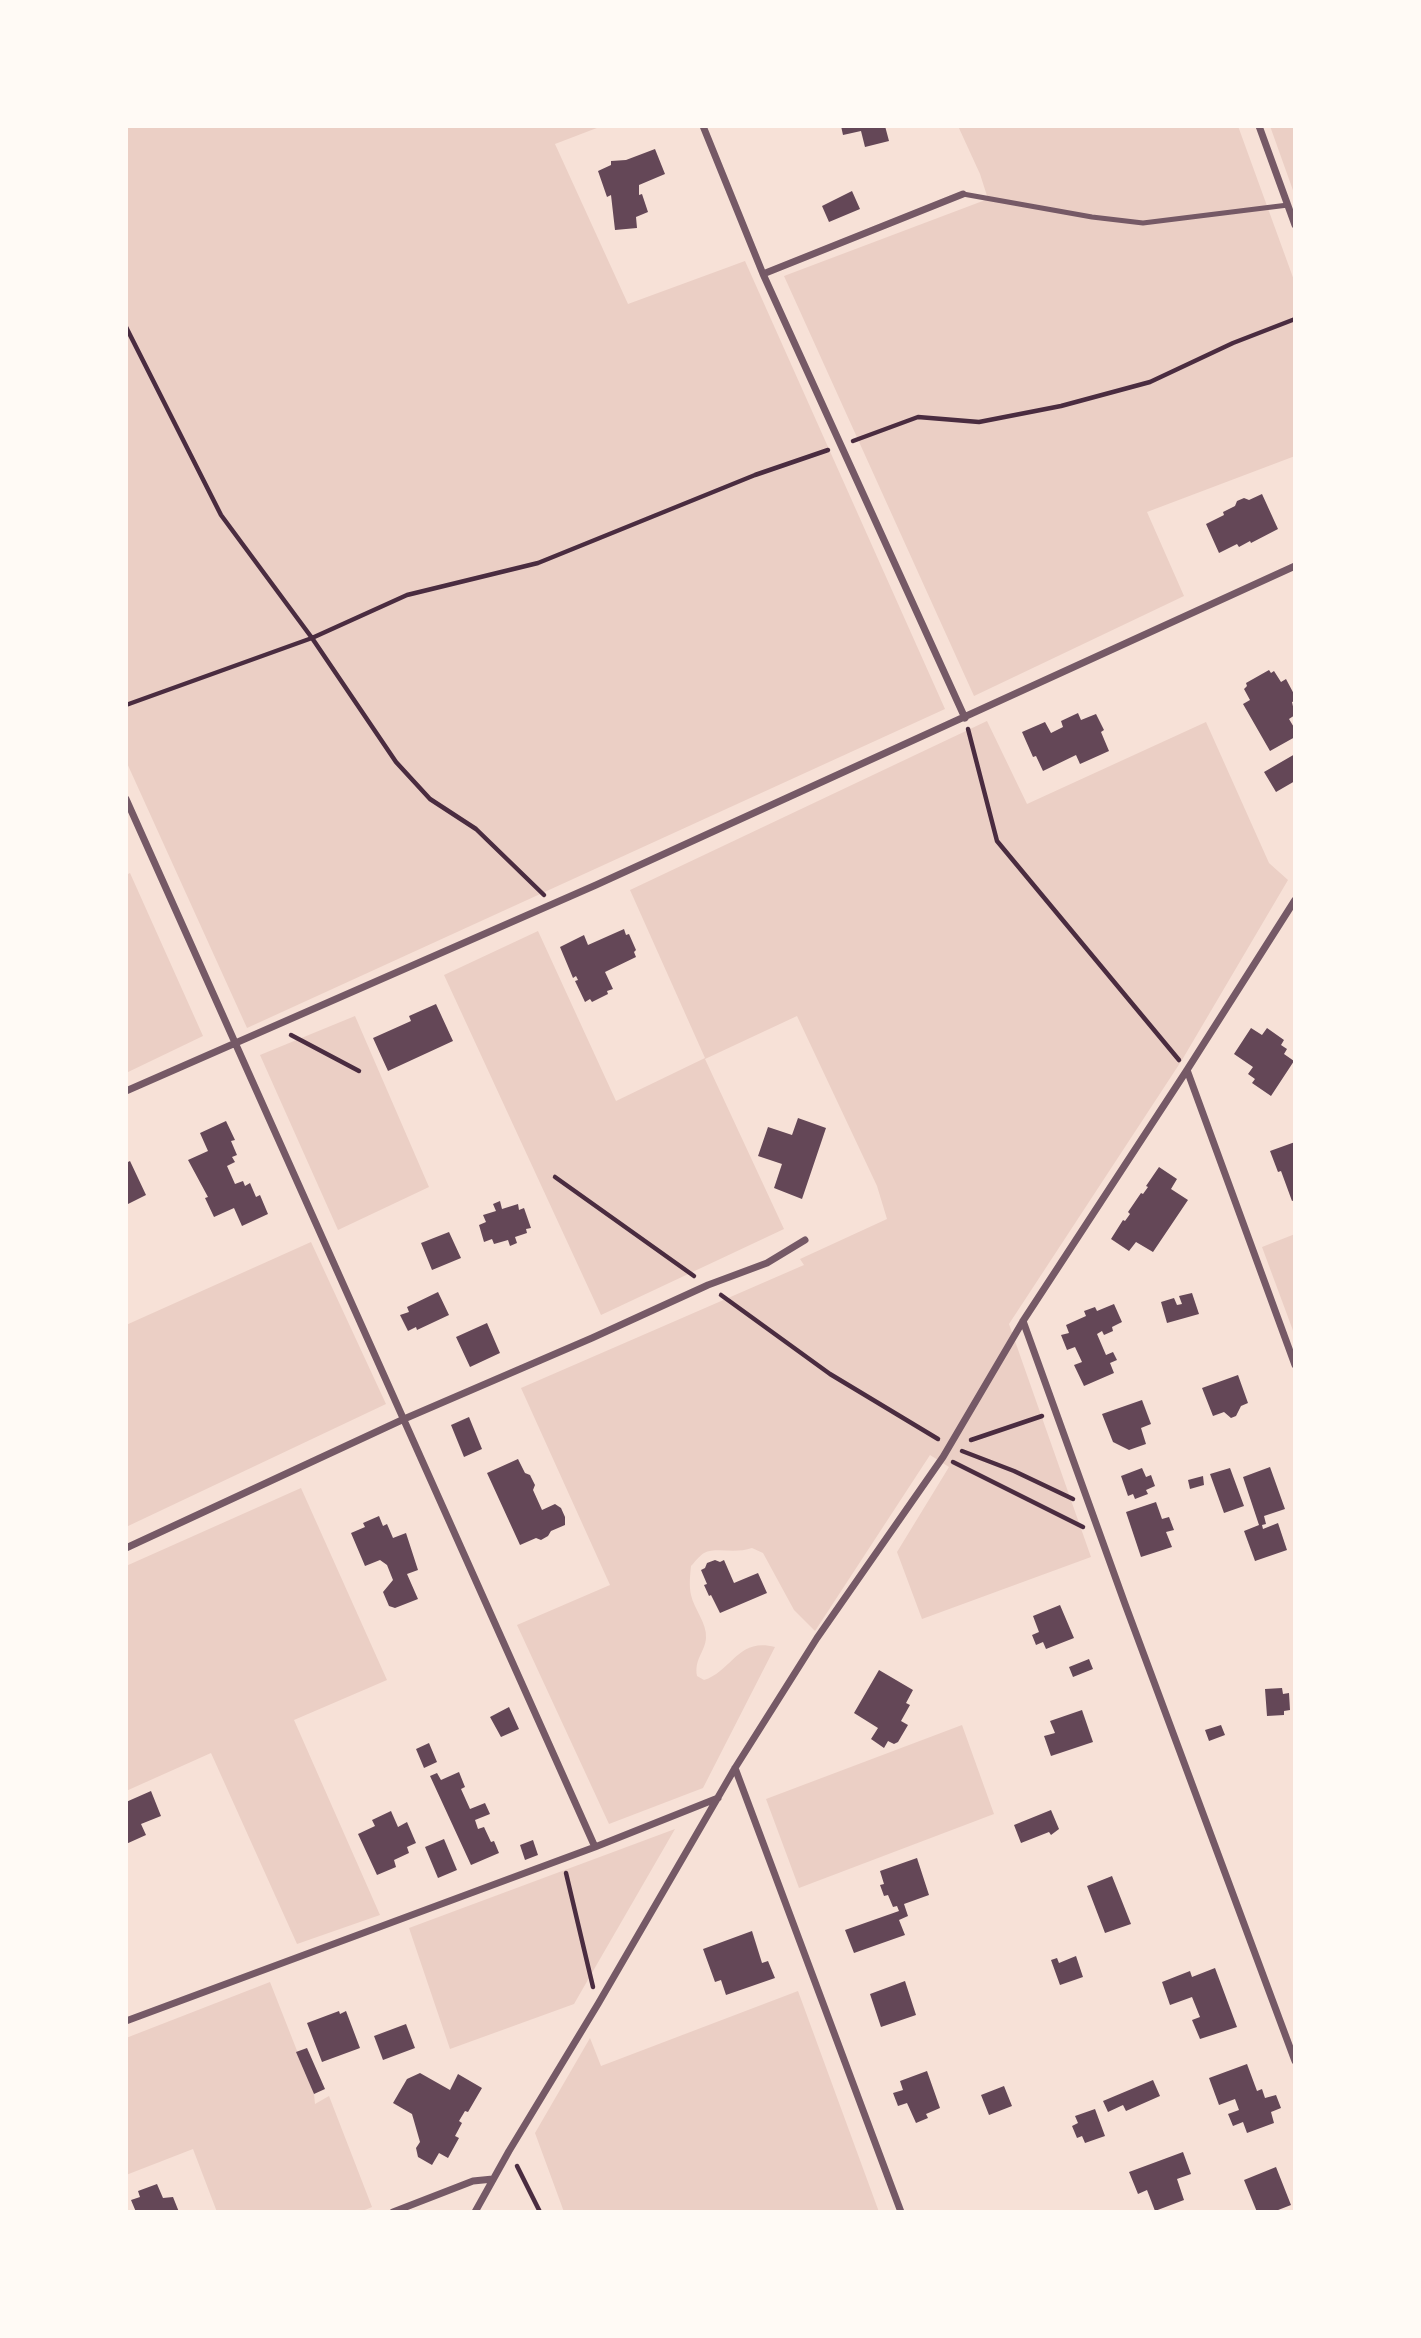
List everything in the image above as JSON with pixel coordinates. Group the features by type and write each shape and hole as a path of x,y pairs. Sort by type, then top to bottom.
{"street":[{"path":"703,126 763,274 965,718"},
{"path":"1259,126 1295,225"},
{"path":"763,274 963,194"},
{"path":"126,1091 553,904 1295,566"},
{"path":"126,799 595,1846"},
{"path":"475,2212 735,1768 817,1638 950,1447 1023,1321 1295,900"},
{"path":"1187,1070 1295,1365"},
{"path":"126,1548 404,1419 580,1344 708,1285 767,1264 805,1240"},
{"path":"1023,1321 1099,1535 1295,2061"},
{"path":"735,1768 901,2212"},
{"path":"126,2021 719,1797"},
{"path":"393,2212 473,2181 493,2179"}],"lane":[{"path":"963,194 1092,217 1143,223 1288,205"}],"path":[{"path":"126,705 312,638 407,596 538,563 755,475 918,417 979,422 1061,406 1150,382 1233,343 1295,319"},
{"path":"126,327 221,515 312,638 396,762 430,799 476,829 553,904"},
{"path":"965,718 997,841 1187,1070"},
{"path":"275,1026 359,1071"},
{"path":"555,1177 830,1374 950,1447 1014,1471 1089,1506"},
{"path":"950,1447 1055,1411"},
{"path":"943,1457 1099,1535"},
{"path":"562,1858 598,2004"},
{"path":"509,2151 540,2212"}],"shaded area":[{"path":"126,126 602,126 555,144 628,304 745,261 945,709 247,1028 126,761"},
{"path":"958,126 1238,126 1295,283 1295,456 1147,512 1184,596 974,696 784,276 988,199 980,174"},
{"path":"1270,126 1295,126 1295,196"},
{"path":"987,721 1027,804 1206,722 1269,863 1288,880 1182,1060 1009,1324 1091,1557 922,1619 897,1552 949,1467 930,1455 815,1631 794,1610 763,1553 752,1548 704,1553 691,1566 690,1577 691,1595 706,1632 697,1665 697,1676 704,1680 714,1676 736,1656 752,1647 775,1647 703,1788 609,1824 517,1625 610,1585 521,1388 804,1265 800,1259 887,1219 877,1186 797,1016 705,1059 784,1229 601,1315 444,975 538,931 616,1101 705,1058 630,890"},
{"path":"130,873 203,1036 126,1073 126,875"},
{"path":"355,1016 429,1187 338,1230 260,1055"},
{"path":"1295,1234 1295,1336 1262,1247"},
{"path":"311,1242 386,1404 126,1527 126,1325"},
{"path":"301,1488 387,1680 294,1720 380,1915 297,1944 211,1753 126,1791 126,1566"},
{"path":"962,1725 994,1814 799,1888 766,1799"},
{"path":"675,1829 574,2004 450,2049 409,1928"},
{"path":"270,1982 314,2094 315,2104 329,2096 372,2207 360,2212 217,2212 193,2149 126,2175 126,2038"},
{"path":"798,1991 879,2212 564,2212 535,2133 590,2038 601,2066"}],"building":[{"path":"841,126 885,126 889,141 865,147 861,131 843,135"},
{"path":"655,149 665,174 639,185 639,195 642,194 648,212 636,217 637,228 615,230 611,195 607,197 598,171 611,165 611,161 626,160"},
{"path":"852,191 860,209 829,222 822,206"},
{"path":"1262,494 1278,529 1251,543 1250,541 1239,547 1237,544 1219,553 1206,524 1224,515 1223,512 1235,506 1237,501 1244,498 1249,500"},
{"path":"1269,670 1271,673 1274,671 1281,682 1286,679 1295,696 1295,701 1292,702 1295,715 1289,719 1295,729 1295,737 1270,751 1243,704 1250,700 1244,689 1246,683"},
{"path":"1078,713 1081,720 1096,714 1104,730 1101,732 1109,751 1080,764 1076,755 1043,771 1036,756 1033,757 1022,732 1045,722 1051,733 1063,727 1061,721"},
{"path":"1295,754 1295,781 1276,792 1264,772"},
{"path":"624,929 636,950 636,957 605,972 613,989 592,1002 590,999 585,1002 575,981 578,980 576,976 573,978 560,947 584,935 588,945"},
{"path":"436,1004 453,1041 388,1071 373,1038 411,1021 409,1016"},
{"path":"1251,1028 1262,1035 1267,1028 1284,1040 1281,1045 1287,1049 1284,1054 1294,1061 1271,1096 1252,1083 1255,1079 1248,1074 1253,1067 1234,1054"},
{"path":"798,1118 826,1128 802,1199 774,1188 782,1164 758,1156 768,1127 792,1135"},
{"path":"226,1121 235,1140 231,1141 237,1155 232,1157 235,1162 227,1166 235,1184 243,1181 245,1186 250,1183 256,1197 260,1195 268,1214 242,1226 234,1208 214,1217 205,1198 208,1197 188,1160 208,1151 200,1133"},
{"path":"1295,1142 1295,1200 1292,1201 1270,1151"},
{"path":"130,1161 146,1195 126,1205 126,1163"},
{"path":"1159,1167 1177,1179 1171,1189 1188,1200 1153,1252 1136,1242 1129,1251 1111,1239"},
{"path":"500,1201 502,1209 518,1204 519,1210 524,1208 531,1228 526,1229 527,1233 515,1237 517,1243 510,1246 508,1240 494,1244 492,1239 484,1242 479,1225 486,1222 483,1215 496,1211 493,1204"},
{"path":"449,1232 461,1258 432,1270 421,1243"},
{"path":"438,1292 449,1315 417,1330 416,1327 408,1331 400,1315 409,1312 407,1307"},
{"path":"1192,1293 1199,1314 1167,1323 1161,1302 1174,1298 1177,1305 1182,1304 1179,1296"},
{"path":"1114,1304 1122,1322 1112,1327 1113,1331 1104,1335 1102,1331 1097,1334 1106,1355 1113,1352 1117,1360 1110,1363 1114,1373 1084,1386 1074,1365 1082,1362 1075,1347 1067,1350 1061,1335 1069,1333 1066,1325 1086,1316 1084,1311 1095,1307 1097,1311"},
{"path":"487,1323 500,1353 470,1367 456,1337"},
{"path":"1238,1375 1248,1403 1241,1406 1236,1416 1231,1418 1224,1412 1213,1416 1202,1388"},
{"path":"1142,1400 1151,1424 1141,1428 1146,1444 1129,1450 1113,1442 1102,1414"},
{"path":"469,1417 482,1449 464,1457 451,1425"},
{"path":"518,1459 535,1485 533,1490 542,1510 555,1504 561,1508 565,1517 565,1525 551,1531 548,1536 520,1545 487,1473"},
{"path":"1270,1467 1285,1509 1264,1516 1266,1524 1262,1525 1263,1529 1278,1523 1287,1550 1255,1561 1244,1531 1259,1525 1243,1477"},
{"path":"1142,1468 1146,1477 1151,1475 1155,1486 1146,1490 1148,1494 1135,1499 1133,1494 1128,1496 1121,1476"},
{"path":"1230,1468 1244,1506 1224,1513 1210,1474"},
{"path":"1203,1476 1204,1485 1190,1489 1188,1480"},
{"path":"1156,1502 1162,1519 1169,1517 1174,1530 1166,1532 1172,1547 1141,1557 1126,1512"},
{"path":"379,1516 383,1526 387,1524 393,1538 406,1533 418,1570 407,1574 418,1599 395,1608 389,1606 383,1592 393,1580 387,1565 380,1560 365,1566 351,1533 365,1527 363,1523"},
{"path":"724,1560 734,1583 758,1573 767,1593 720,1613 704,1585 707,1584 701,1570 707,1563"},
{"path":"1060,1605 1074,1638 1046,1649 1043,1642 1036,1645 1032,1635 1039,1632 1033,1616"},
{"path":"1089,1659 1093,1669 1073,1677 1069,1667"},
{"path":"879,1670 913,1690 906,1703 910,1705 901,1721 908,1725 898,1742 894,1744 888,1741 884,1748 871,1739 878,1728 854,1713"},
{"path":"1282,1688 1283,1694 1289,1693 1290,1710 1284,1711 1284,1715 1267,1716 1265,1689"},
{"path":"509,1707 519,1729 501,1737 490,1717"},
{"path":"1082,1710 1093,1742 1051,1756 1044,1736 1055,1733 1050,1721"},
{"path":"1221,1725 1225,1735 1209,1741 1205,1730"},
{"path":"429,1743 437,1762 424,1768 416,1749"},
{"path":"459,1772 465,1787 461,1789 470,1809 485,1803 490,1814 475,1820 478,1829 484,1827 499,1853 471,1865 430,1776 437,1773 441,1780"},
{"path":"151,1791 161,1816 141,1824 146,1835 126,1844 126,1802"},
{"path":"1051,1810 1059,1829 1051,1835 1049,1832 1021,1843 1014,1825"},
{"path":"391,1811 398,1827 407,1822 416,1843 407,1847 409,1853 394,1860 396,1867 377,1875 358,1834 375,1826 372,1820"},
{"path":"444,1839 457,1870 438,1878 425,1847"},
{"path":"533,1840 538,1855 525,1860 520,1845"},
{"path":"917,1858 929,1895 904,1904 908,1916 899,1920 905,1935 854,1953 845,1930 899,1911 897,1906 893,1907 888,1895 884,1896 880,1885 884,1884 880,1871"},
{"path":"1112,1876 1131,1924 1105,1933 1087,1886"},
{"path":"752,1931 762,1963 768,1961 775,1978 726,1995 721,1980 715,1982 703,1949"},
{"path":"1076,1956 1083,1977 1060,1985 1051,1960 1057,1958 1059,1963"},
{"path":"1215,1968 1237,2027 1200,2039 1192,2020 1200,2017 1192,1997 1170,2005 1162,1982 1190,1971 1192,1977"},
{"path":"905,1981 916,2015 881,2027 870,1994"},
{"path":"339,2011 340,2014 346,2011 360,2048 322,2062 307,2023"},
{"path":"406,2024 415,2048 383,2060 374,2036"},
{"path":"307,2048 325,2089 314,2094 296,2052"},
{"path":"1247,2064 1257,2091 1262,2089 1265,2098 1276,2095 1281,2108 1271,2112 1274,2123 1247,2133 1243,2122 1233,2126 1228,2114 1239,2110 1235,2099 1219,2105 1209,2078"},
{"path":"927,2071 940,2108 926,2114 928,2118 916,2123 907,2103 898,2106 893,2093 903,2090 900,2081"},
{"path":"420,2073 450,2090 458,2074 482,2088 468,2112 465,2111 459,2121 462,2123 455,2136 459,2138 448,2158 439,2153 432,2165 418,2157 416,2148 420,2142 412,2114 393,2103 407,2079"},
{"path":"1153,2080 1160,2096 1126,2111 1123,2105 1108,2112 1103,2101"},
{"path":"1004,2086 1012,2106 989,2115 981,2095"},
{"path":"1095,2109 1105,2136 1085,2143 1082,2136 1077,2138 1072,2126 1078,2123 1075,2116"},
{"path":"1183,2152 1191,2174 1177,2179 1184,2200 1155,2211 1147,2190 1138,2194 1129,2172"},
{"path":"1276,2167 1291,2205 1273,2212 1257,2212 1244,2180"},
{"path":"157,2184 163,2198 173,2197 179,2212 136,2212 131,2200 140,2197 138,2191"}]}
